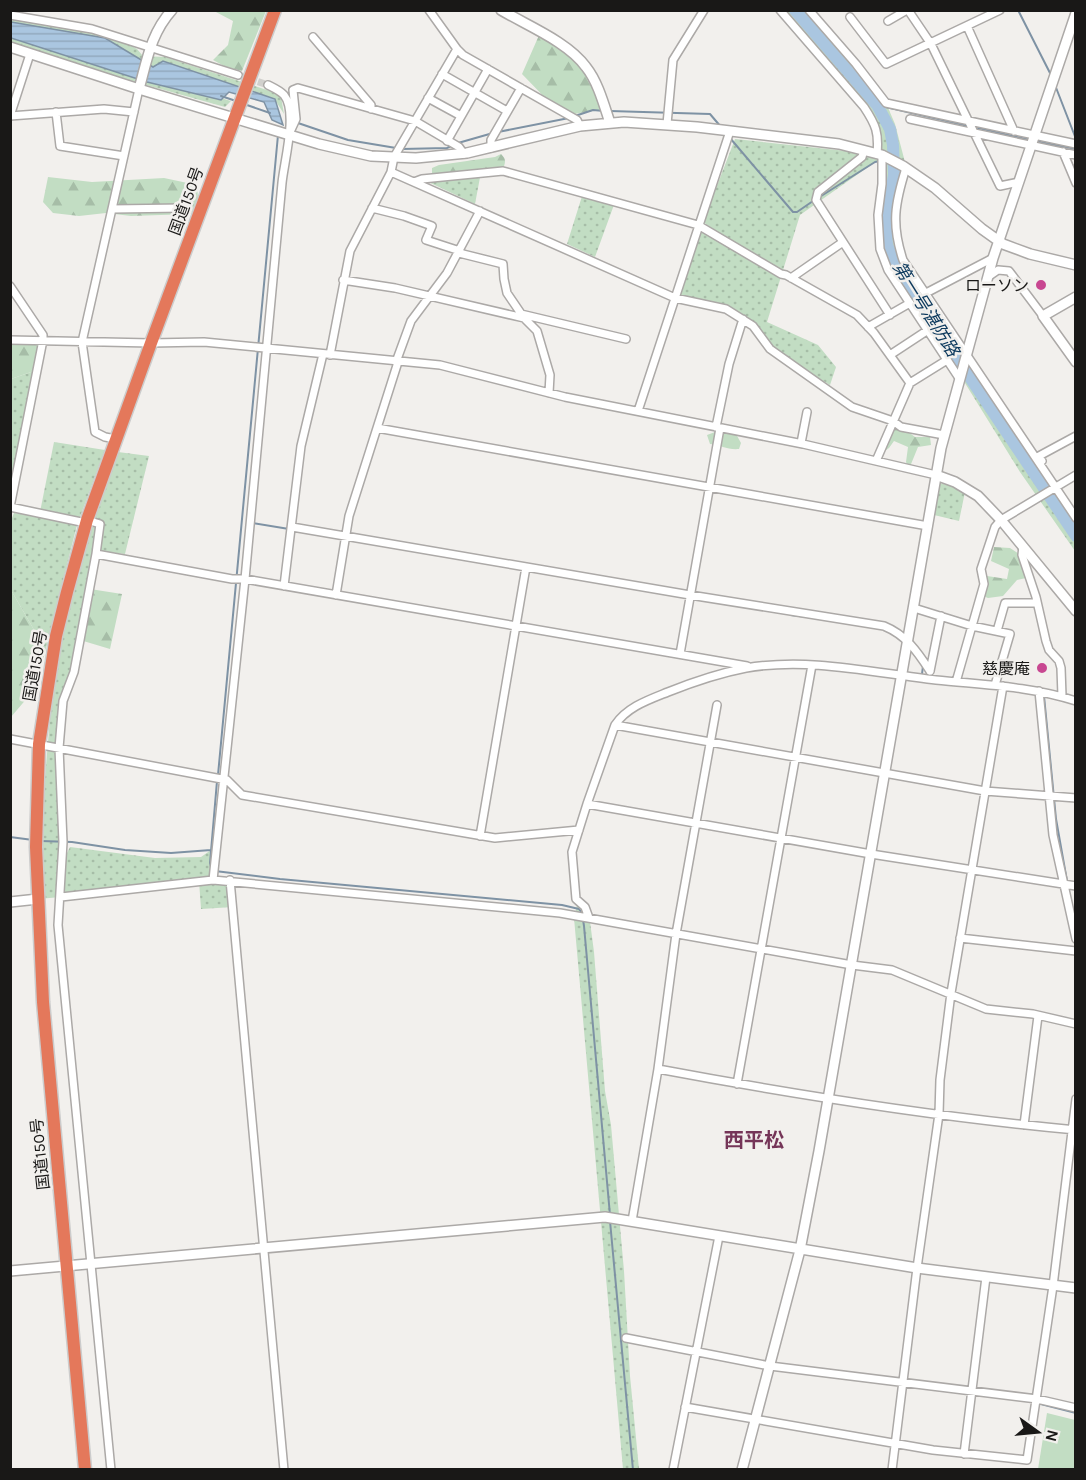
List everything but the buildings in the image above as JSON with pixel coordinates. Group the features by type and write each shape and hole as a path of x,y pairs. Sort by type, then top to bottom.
{"highway":[{"name":"国道150号","path":"85,1470 42,1002 36,847 39,744 56,636 87,522 236,115 242,80 275,10"}],"street":[{"path":"116,440 95,432 82,342 146,60 156,32 172,10"},
{"path":"429,10 457,49 577,120 580,126"},
{"path":"501,10 567,48 578,57 588,69 610,123"},
{"path":"667,124 673,60 704,10"},
{"path":"780,10 864,107 875,124 882,184 878,215 880,249 888,270 960,377"},
{"path":"809,10 886,103 1014,131 1063,152 1076,155"},
{"path":"888,21 907,10 931,44 1000,186 1019,182"},
{"path":"850,17 886,64 1000,10"},
{"path":"742,1470 800,1250 944,435 993,258 1076,14"},
{"path":"10,15 92,29 242,80"},
{"path":"967,26 1014,131"},
{"path":"313,37 371,105 370,109"},
{"path":"10,47 236,115 273,130 349,152 394,157 442,157 491,148 580,126 610,123 667,124 839,144 880,154 904,167 935,188 999,242 1030,254 1076,265"},
{"path":"284,586 301,446 326,355 350,251 391,172 394,157 457,49"},
{"path":"30,54 10,116 104,109 134,112"},
{"path":"447,141 488,69"},
{"path":"442,74 507,111"},
{"path":"214,873 290,116 287,101 277,89 268,85"},
{"path":"287,134 296,119 292,93 295,88 415,121 459,147 464,154"},
{"path":"491,148 491,140 521,88"},
{"path":"428,98 461,116"},
{"path":"56,112 60,146 124,156"},
{"path":"910,119 974,132 1076,144"},
{"path":"638,411 730,131"},
{"path":"864,150 862,157 818,192 816,200 890,315"},
{"path":"1063,152 1076,183"},
{"path":"904,167 898,195 895,232 903,260 1076,518"},
{"path":"414,182 422,179 503,171 698,225 856,315 890,355 910,384"},
{"path":"391,172 675,298 726,309 753,326 770,349 852,407 893,421 902,427 944,435"},
{"path":"112,209 183,208"},
{"path":"372,208 432,226 426,240 503,264 507,293 522,316 537,331 550,375 549,393"},
{"path":"336,595 350,516 411,321 459,252 480,211"},
{"path":"791,278 843,242"},
{"path":"926,293 993,258"},
{"path":"988,277 998,270 1009,271 1076,362"},
{"path":"343,280 395,288 626,339"},
{"path":"10,286 43,335 10,507 100,524 74,672 63,701 59,748 63,833 58,925 111,1470"},
{"path":"1043,316 1076,297"},
{"path":"868,327 910,303"},
{"path":"680,654 729,364 743,319"},
{"path":"890,355 928,330"},
{"path":"10,340 204,342 440,365 549,393 801,443 936,475 971,491 1001,520 1076,611"},
{"path":"876,461 910,384 947,360"},
{"path":"801,443 807,412"},
{"path":"377,428 928,526"},
{"path":"1076,436 1039,456 1055,487 1076,510"},
{"path":"956,682 984,584 981,569 995,527 1001,520 1076,476"},
{"path":"292,527 884,626 908,640 930,671"},
{"path":"1023,546 1022,555 1049,650 1059,661 1061,668 1062,696"},
{"path":"96,554 756,667"},
{"path":"480,836 526,567"},
{"path":"997,631 1005,603 1037,603"},
{"path":"892,1470 939,1114 940,1080 951,993 985,791 999,685 1010,634 972,626 914,608"},
{"path":"928,679 941,616"},
{"path":"589,918 585,907 576,899 572,852 615,725 632,708 656,697 693,682 756,667 812,664 928,679 999,685 1062,696 1076,701"},
{"path":"736,1084 812,664"},
{"path":"1039,693 1053,797 1053,835 1068,886 1076,939"},
{"path":"632,1221 658,1069 676,934 717,705"},
{"path":"615,725 985,791 1076,798"},
{"path":"10,739 223,779 243,795 480,836 495,838 579,830"},
{"path":"587,804 780,839 1068,886"},
{"path":"61,897 214,873 230,880 538,910 892,970 986,1009 1076,1024"},
{"path":"230,880 284,1470"},
{"path":"10,902 38,899"},
{"path":"960,938 1076,951"},
{"path":"1024,1125 1038,1016"},
{"path":"658,1069 828,1099 993,1123 1074,1130"},
{"path":"685,1407 964,1454 1027,1460 1053,1286 1076,1099"},
{"path":"10,1271 610,1218 917,1268 1076,1288"},
{"path":"673,1470 719,1236"},
{"path":"964,1454 986,1277"},
{"path":"626,1338 770,1366 1037,1399 1076,1408"}],"green space":[{"path":"214,11 266,11 242,71 226,67 213,60 228,45 233,21"},
{"path":"783,11 809,11 886,103 895,124 906,166 895,219 903,260 1075,518 1075,551 1020,472 883,256 878,229 882,157 879,126"},
{"path":"11,18 92,33 130,45 143,56 165,57 270,91 281,97 284,114 277,103 153,68 105,38 11,22"},
{"path":"540,33 583,63 605,109 568,115 552,105 522,74"},
{"path":"10,36 231,101 225,107 89,69 11,43"},
{"path":"735,139 856,152 878,160 800,215 767,322 818,345 836,367 830,385 770,349 753,326 726,309 675,298 698,225 766,265 703,222"},
{"path":"501,154 505,160 503,171 428,178 432,174 432,168 439,165 495,157"},
{"path":"481,172 475,204 422,179"},
{"path":"48,177 92,182 164,178 197,185 198,198 191,214 131,216 106,213 79,216 53,213 43,202"},
{"path":"583,193 615,202 595,257 567,244"},
{"path":"11,343 39,343 34,371 11,379"},
{"path":"34,371 11,487 11,379"},
{"path":"895,422 915,437 930,437 931,445 918,447 909,469 906,462 908,447 894,441 883,452"},
{"path":"723,429 736,434 741,443 739,449 710,444 707,435"},
{"path":"54,442 105,450 77,525 38,680 41,642 11,590 10,523 14,513 39,517"},
{"path":"118,452 149,456 125,554 93,550 80,640 63,701 59,748 67,853 70,847 155,858 201,857 211,850 211,878 64,893 65,871 61,897 38,899 37,872 52,695 61,637 89,527"},
{"path":"939,483 965,492 959,521 934,515"},
{"path":"994,547 1010,548 1019,554 1026,578 1017,580 1003,596 988,598 983,596 987,576 1007,579 1009,569 991,561"},
{"path":"90,589 122,594 110,649 80,640"},
{"path":"11,590 41,642 38,680 28,697 11,717"},
{"path":"230,880 233,907 201,909 199,881"},
{"path":"578,901 589,914 594,952 605,1091 611,1125 624,1271 630,1376 639,1469 623,1469 574,918"},
{"path":"1047,1413 1075,1420 1075,1469 1038,1469"}],"water":[{"path":"11,22 105,38 153,67 163,61 275,99 283,125 272,120 264,102 229,92 221,100 147,82 11,38"}],"waterway":[{"name":"第一号湛防路","path":"795,10 877,105 890,129 894,174 886,230 887,245 896,267 1076,536"},
{"path":"1018,10 1051,75"},
{"path":"1055,85 1076,139"},
{"path":"221,96 236,101"},
{"path":"244,104 270,113"},
{"path":"877,105 968,126"},
{"path":"575,116 593,110 604,111"},
{"path":"610,111 710,114 721,127"},
{"path":"498,132 569,118"},
{"path":"298,123 348,140 396,148"},
{"path":"974,127 1030,140"},
{"path":"458,143 493,133"},
{"path":"218,775 278,135"},
{"path":"730,138 793,212 797,212 813,201"},
{"path":"1035,141 1076,149"},
{"path":"402,149 447,148 453,145"},
{"path":"1069,158 1076,172"},
{"path":"818,198 880,161"},
{"path":"253,523 289,529"},
{"path":"791,615 815,618"},
{"path":"923,666 921,682 926,682"},
{"path":"1042,695 1044,696 1056,819 1067,881"},
{"path":"211,867 217,781"},
{"path":"10,837 33,840"},
{"path":"41,841 72,842 125,850 171,853 211,850"},
{"path":"215,871 562,905 579,909 584,926 610,1215"},
{"path":"610,1221 633,1470"},
{"path":"1029,1401 1076,1413"}],"tunnel":[{"path":"238,75 268,85"}],"place":[{"name":"ローソン","path":"1041,285"},
{"name":"慈慶庵","path":"1042,668"}],"district":[{"name":"西平松","path":"754,1140"}]}
